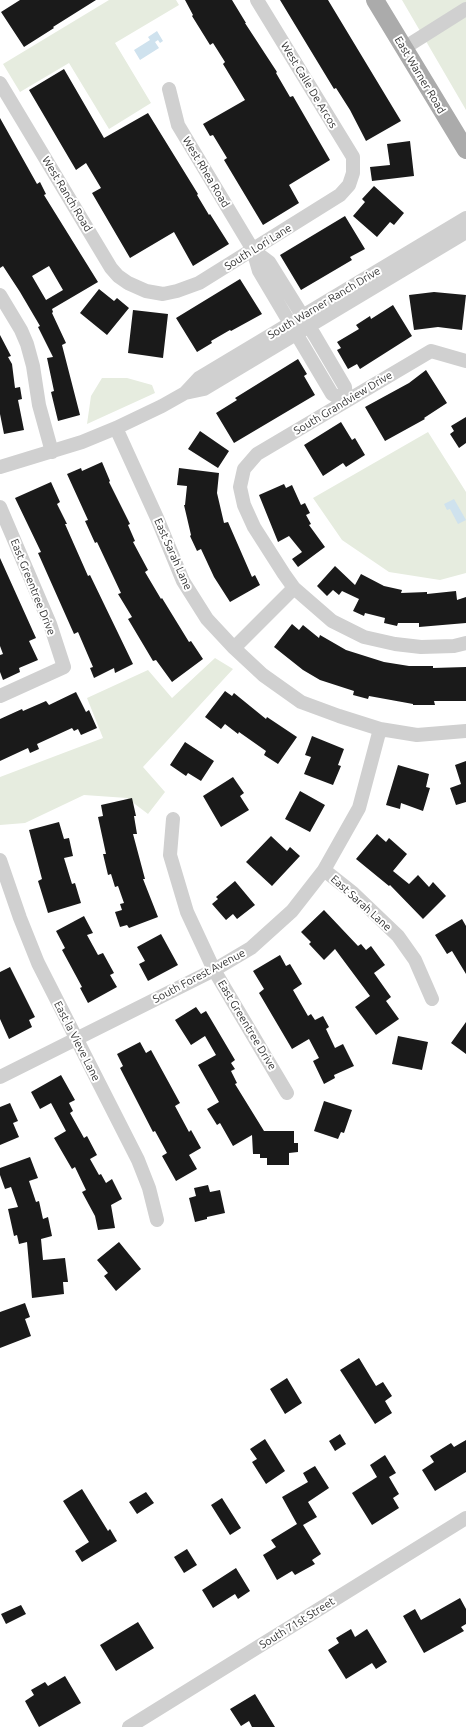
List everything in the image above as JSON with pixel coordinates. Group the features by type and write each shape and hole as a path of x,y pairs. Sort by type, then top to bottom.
{"main road":[{"name":"East Warner Road","path":"375,0 466,150"}],"street":[{"name":"West Calle De Arcos","path":"257,0 353,157 353,173"},
{"path":"404,48 466,9"},
{"name":"West Ranch Road","path":"0,83 111,268 118,276 128,283 146,291"},
{"name":"West Rhea Road","path":"169,89 178,125 253,250 259,271 332,394 346,401 346,387 270,262 253,250"},
{"name":"South Lori Lane","path":"146,291 163,294 184,289 199,283 340,195 349,185 353,173"},
{"name":"South Warner Ranch Drive","path":"0,467 52,452 116,428 162,406 185,393 199,378 294,329 466,218"},
{"name":"South Warner Ranch Drive","path":"306,321 466,232"},
{"path":"0,296 18,325 27,344 33,366 39,405 52,452"},
{"name":"South Grandview Drive","path":"294,588 270,554 254,527 244,505 240,487 244,469 257,454 431,351 466,361"},
{"name":"East Sarah Lane","path":"116,428 157,518 183,581 207,619 234,648 263,675 301,702 380,729 417,735 466,731"},
{"name":"East Greentree Drive","path":"0,507 50,624 64,667 0,696"},
{"path":"234,648 294,588 332,622 364,637 395,644 421,647 454,646 466,642"},
{"name":"South Forest Avenue","path":"0,1077 214,970 251,948 292,911 324,870 359,808 380,729"},
{"name":"East Greentree Drive","path":"174,819 170,855 187,912 214,970 287,1093"},
{"name":"East la Vieve Lane","path":"0,860 20,918 38,963 138,1160 150,1188 157,1220"},
{"name":"East Sarah Lane","path":"324,870 354,893 398,936 415,960 432,999"},
{"name":"South 71st Street","path":"129,1727 466,1518"}],"shaded area":[{"path":"109,0 176,0 179,5 115,43 151,103 109,129 69,63 20,92 3,64"},
{"path":"402,0 466,0 466,110"},
{"path":"102,378 127,378 152,385 155,393 87,424 91,396"},
{"path":"428,432 466,492 466,573 440,580 389,572 342,540 313,498"},
{"path":"215,658 233,669 143,767 165,792 148,814 127,798 84,795 25,823 0,825 0,777 103,738 87,698 148,670 172,698"}],"water":[{"path":"157,31 163,41 160,43 158,40 155,42 159,48 140,60 134,50 150,40 148,37"},
{"path":"454,499 466,520 458,524 450,509 447,510 444,504"}],"building":[{"path":"20,0 96,0 24,47 1,12"},
{"path":"185,0 232,0 277,72 276,73 290,97 293,96 330,160 289,185 299,203 263,225 224,160 227,158 213,135 210,136 203,124 245,100 223,64 225,62 213,43 210,45 192,16 193,15"},
{"path":"280,0 328,0 401,121 366,141 350,110 336,88 334,89"},
{"path":"64,69 104,138 148,113 198,194 197,195 209,215 210,214 229,244 193,266 174,232 130,258 92,193 101,188 86,163 76,170 29,90"},
{"path":"0,118 37,184 40,182 46,194 44,195 98,282 52,309 52,313 66,343 62,345 80,415 58,421 51,392 54,391 47,358 53,357 38,327 40,326 20,292 3,266 0,268","holes":["49,266 63,290 46,300 32,276"]},
{"path":"410,141 414,176 372,181 370,167 390,165 387,144"},
{"path":"374,186 404,213 394,225 390,222 377,237 353,216 365,202 362,199"},
{"path":"345,216 365,249 350,257 352,260 301,290 280,255"},
{"path":"240,279 262,314 211,341 212,343 197,352 176,318"},
{"path":"99,289 114,301 117,298 129,308 107,335 80,313"},
{"path":"434,292 466,295 462,330 438,327 414,330 409,295"},
{"path":"393,305 412,336 360,369 357,364 348,369 337,350 341,348 337,342 359,329 356,325 370,316 371,319"},
{"path":"133,310 168,314 163,358 128,353"},
{"path":"0,335 11,356 8,357 12,364 15,388 20,387 22,399 18,400 24,430 4,434 0,414"},
{"path":"298,359 307,374 304,376 315,395 234,443 216,413 237,400 235,398"},
{"path":"426,370 447,403 424,418 425,419 385,441 365,407 409,383"},
{"path":"466,417 466,443 459,448 450,434 454,431 451,426"},
{"path":"341,422 352,440 355,438 365,455 346,467 343,463 323,476 304,445"},
{"path":"200,431 229,451 218,468 188,449"},
{"path":"102,462 110,481 109,482 130,524 128,525 135,541 133,542 148,570 145,572 189,642 191,641 203,659 172,682 156,660 153,661 128,619 132,617 118,594 121,593 97,542 95,543 85,521 88,520 67,474 81,468 82,471"},
{"path":"179,468 219,473 217,493 224,523 228,522 252,577 255,575 260,585 230,602 214,577 201,549 197,551 190,536 184,505 187,486 177,485"},
{"path":"51,482 60,502 57,504 67,524 65,524 88,576 90,575 133,664 115,673 114,668 94,678 90,668 93,667 78,632 74,634 38,553 41,552 15,498"},
{"path":"284,484 286,488 292,485 301,505 305,503 310,513 306,515 311,524 309,525 325,547 298,567 292,559 302,552 289,536 278,542 259,495"},
{"path":"0,558 36,638 29,641 38,660 19,668 20,672 3,680 0,672 0,655 3,654 0,646"},
{"path":"335,566 355,585 361,574 384,586 402,590 401,593 427,592 427,594 456,591 457,600 466,597 466,623 419,627 419,623 398,623 397,626 384,623 385,618 365,613 364,616 353,611 359,599 342,591 339,595 333,590 327,596 317,586"},
{"path":"292,624 299,630 303,625 319,638 320,635 346,650 384,662 409,666 433,666 433,668 466,667 466,701 434,701 435,705 413,705 369,696 368,699 353,695 354,691 320,680 303,670 274,647"},
{"path":"225,691 232,696 234,693 266,719 267,717 297,737 278,764 264,755 266,751 239,732 238,734 225,724 221,729 205,717"},
{"path":"76,692 86,712 89,710 97,728 81,735 78,729 74,731 72,728 37,744 39,749 30,753 28,748 0,761 0,719 22,709 23,711 46,701 49,705"},
{"path":"312,736 344,749 338,765 341,766 333,785 304,774 311,757 305,755"},
{"path":"185,742 214,761 201,781 188,773 186,776 170,765"},
{"path":"466,761 466,802 456,805 450,788 461,784 455,765"},
{"path":"398,765 429,774 426,787 430,788 423,811 401,803 400,809 386,805"},
{"path":"233,777 244,793 240,796 249,810 221,827 203,796"},
{"path":"300,791 325,805 310,832 285,819"},
{"path":"132,798 136,816 134,816 137,834 133,834 145,879 143,879 158,917 129,928 127,925 120,927 115,912 122,910 120,904 124,903 118,886 115,887 111,874 108,875 103,854 106,854 98,817 103,816 101,805"},
{"path":"59,822 64,839 69,838 73,856 64,858 72,884 75,883 81,903 48,913 38,881 42,879 29,830"},
{"path":"377,834 386,842 389,838 407,854 393,871 409,884 418,875 429,887 433,882 446,896 423,919 390,885 389,886 356,859"},
{"path":"271,836 287,851 290,847 300,856 272,886 246,862"},
{"path":"235,881 255,905 237,919 233,914 226,920 212,904 218,899 216,897"},
{"path":"324,910 358,946 361,944 366,950 371,946 385,965 374,973 391,997 386,1001 399,1019 376,1035 355,1007 370,996 335,949 324,960 309,944 311,942 301,932"},
{"path":"84,916 93,933 87,935 98,955 103,953 114,973 110,975 117,987 88,1003 80,988 82,987 62,950 65,948 56,931"},
{"path":"462,919 466,926 466,974 452,951 447,954 435,935"},
{"path":"161,934 178,965 148,981 139,964 145,961 137,947"},
{"path":"280,955 286,966 290,964 302,984 293,990 308,1016 311,1014 315,1020 323,1016 329,1027 326,1029 335,1048 343,1044 354,1066 334,1075 335,1078 324,1084 313,1061 319,1058 309,1039 292,1049 259,993 264,989 253,971"},
{"path":"10,967 35,1017 29,1020 32,1027 9,1039 0,1019 0,972"},
{"path":"196,1007 201,1014 206,1011 235,1060 231,1063 235,1069 231,1071 237,1083 235,1084 264,1131 294,1131 294,1143 298,1143 298,1152 289,1153 289,1165 267,1165 267,1158 260,1158 260,1154 253,1154 252,1135 233,1146 220,1123 217,1125 207,1109 219,1102 198,1065 216,1055 205,1036 191,1045 175,1020"},
{"path":"466,1022 466,1054 451,1043"},
{"path":"398,1036 428,1042 422,1070 392,1064"},
{"path":"140,1042 146,1053 151,1050 180,1103 175,1106 189,1132 191,1130 201,1148 189,1155 197,1169 176,1181 162,1156 167,1153 155,1131 153,1132 120,1068 123,1066 117,1054"},
{"path":"61,1075 75,1100 69,1103 73,1111 70,1113 84,1138 87,1136 97,1155 90,1159 99,1175 101,1174 106,1183 112,1179 122,1199 111,1205 115,1228 98,1230 95,1216 82,1192 86,1190 75,1167 72,1169 54,1138 66,1131 51,1103 40,1109 31,1092"},
{"path":"324,1101 352,1110 344,1133 341,1132 338,1139 314,1131"},
{"path":"10,1103 18,1121 13,1123 19,1137 0,1145 0,1107"},
{"path":"30,1157 38,1178 29,1181 36,1202 39,1201 43,1219 48,1217 52,1236 41,1239 43,1260 65,1258 68,1282 63,1282 64,1294 32,1298 27,1242 19,1244 17,1235 14,1236 8,1209 18,1207 11,1187 5,1189 0,1175 0,1168"},
{"path":"208,1185 210,1192 220,1190 225,1213 207,1217 207,1219 195,1222 189,1198 196,1196 194,1188"},
{"path":"119,1242 141,1269 116,1291 104,1276 108,1273 97,1260"},
{"path":"25,1303 30,1317 25,1319 31,1336 0,1348 0,1312"},
{"path":"359,1358 376,1386 383,1382 392,1396 385,1401 392,1413 375,1424 340,1370"},
{"path":"287,1378 302,1403 285,1414 270,1389"},
{"path":"340,1434 346,1444 335,1451 329,1441"},
{"path":"265,1439 285,1471 266,1484 252,1462 257,1459 250,1449"},
{"path":"466,1440 466,1472 435,1491 422,1470 434,1462 430,1456 451,1443 454,1447"},
{"path":"385,1455 396,1473 389,1477 399,1494 393,1498 399,1508 372,1525 352,1493 377,1477 370,1465"},
{"path":"315,1466 329,1488 308,1502 317,1517 303,1525 321,1554 312,1560 315,1564 295,1575 292,1571 277,1580 263,1555 276,1547 271,1540 297,1524 282,1497 308,1482 303,1473"},
{"path":"82,1489 108,1531 110,1529 117,1541 82,1562 75,1551 89,1542 63,1501"},
{"path":"146,1492 154,1503 137,1514 129,1502"},
{"path":"222,1498 241,1528 230,1535 211,1505"},
{"path":"187,1549 197,1565 184,1573 174,1557"},
{"path":"236,1568 250,1591 238,1599 235,1594 213,1608 202,1590"},
{"path":"460,1598 466,1609 466,1624 461,1627 464,1631 424,1653 403,1616 415,1609 421,1620"},
{"path":"21,1605 26,1614 6,1624 1,1614"},
{"path":"138,1622 154,1648 116,1671 100,1645"},
{"path":"351,1629 355,1637 367,1629 387,1662 376,1669 372,1663 346,1679 328,1650 339,1643 336,1638"},
{"path":"65,1676 81,1703 39,1727 25,1701 34,1695 31,1690 45,1682 48,1686"},
{"path":"255,1694 275,1727 252,1727 249,1721 241,1726 230,1709"}]}
